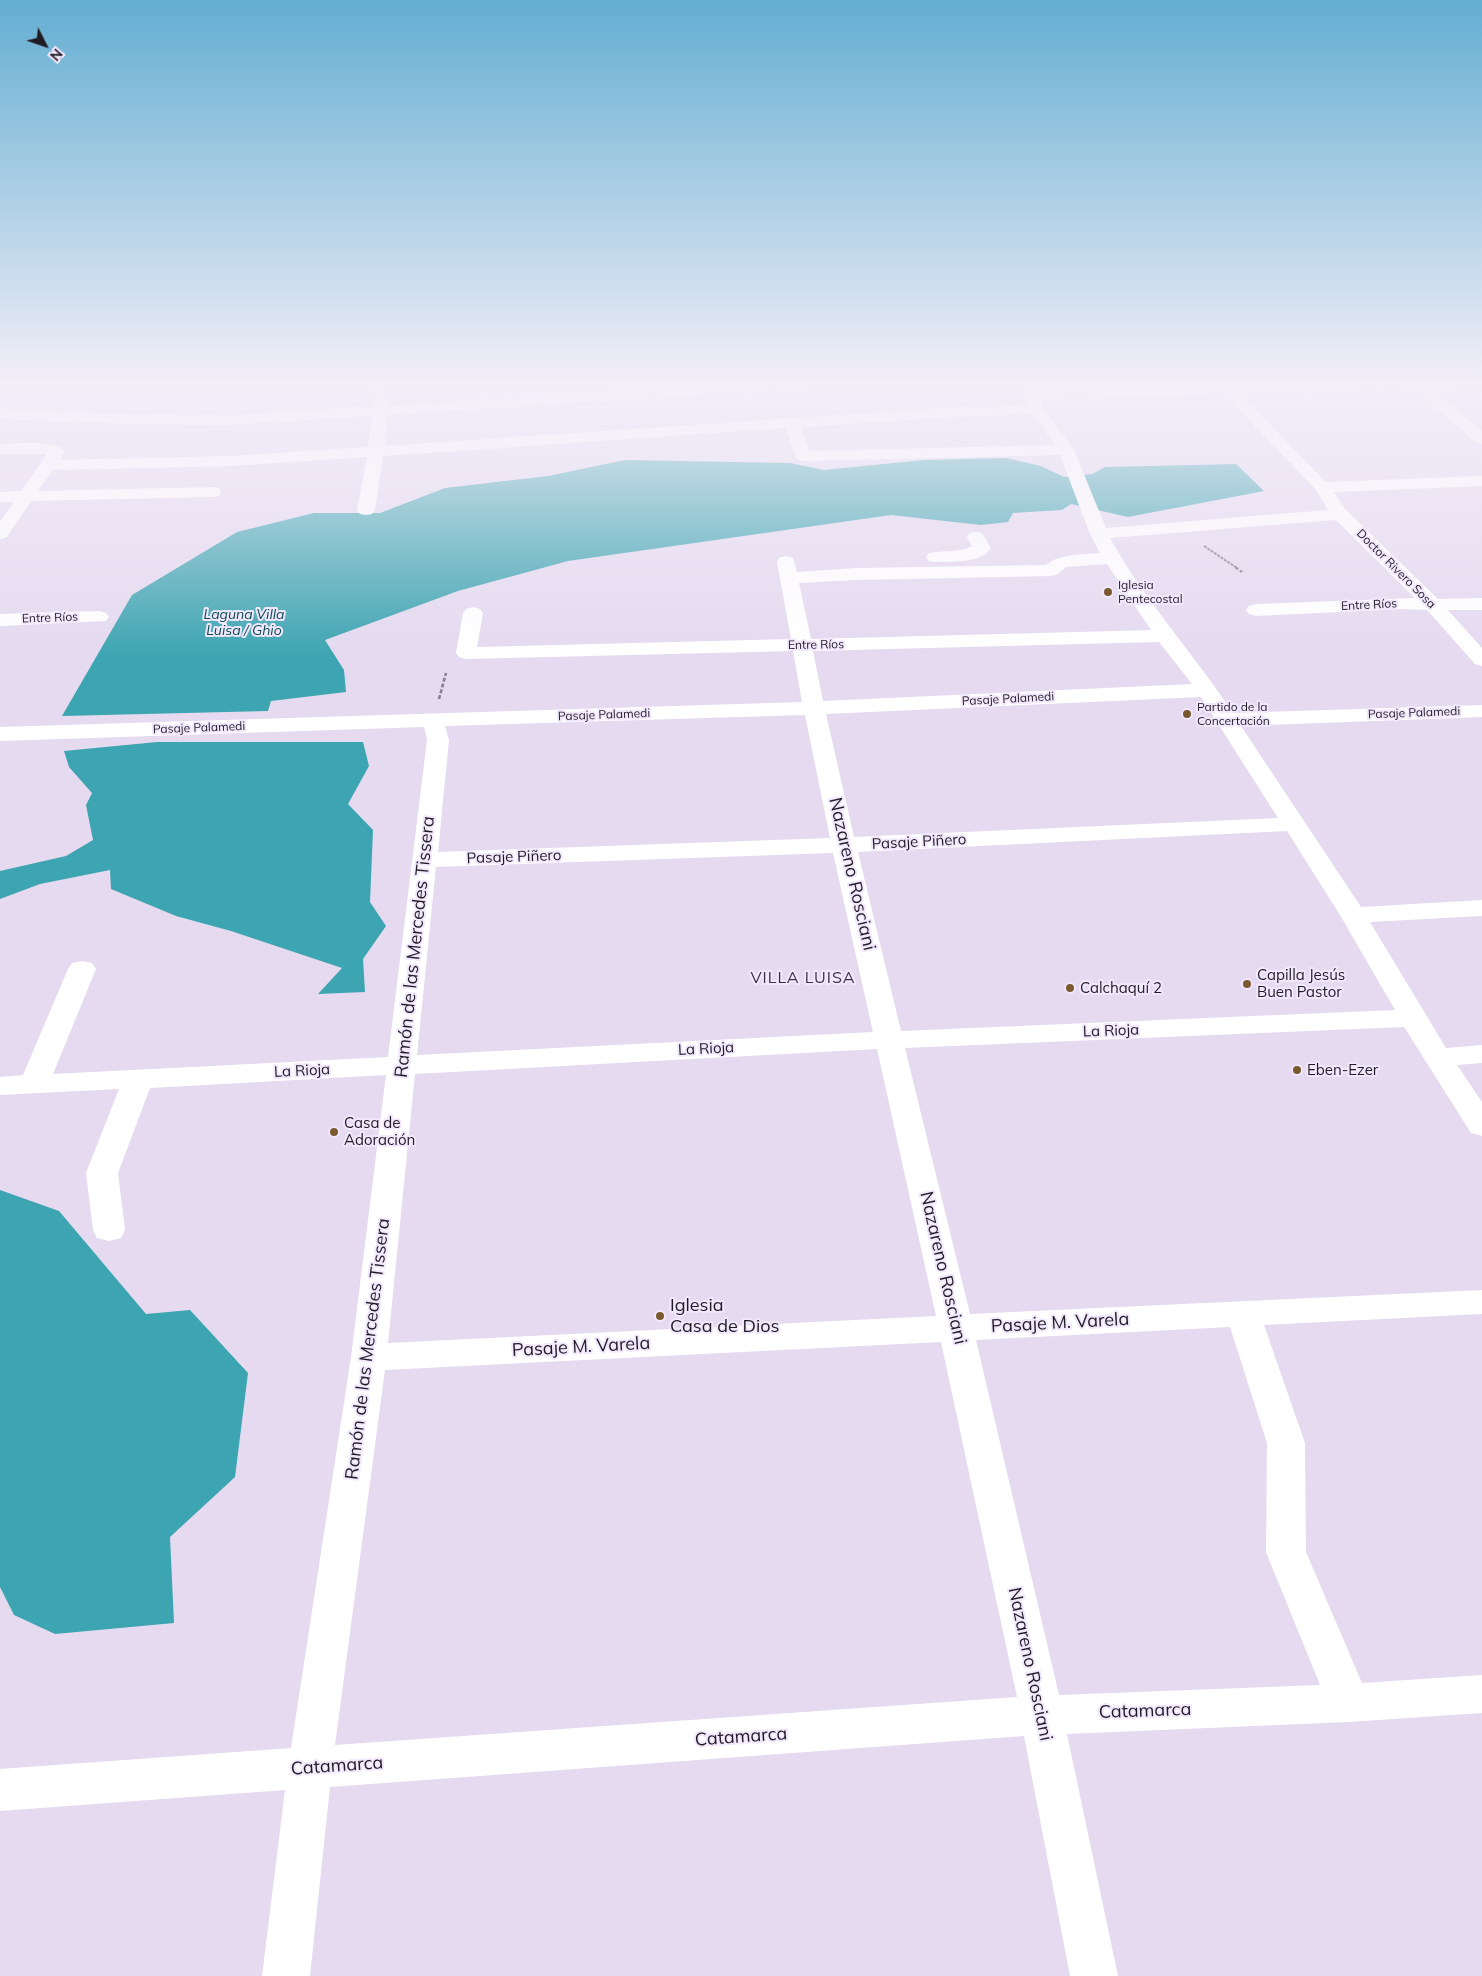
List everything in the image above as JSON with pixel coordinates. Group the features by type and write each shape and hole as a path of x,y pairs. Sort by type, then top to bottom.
{"street":[{"path":"0,534 41,473"},
{"path":"232,479 234,473"},
{"path":"366,510 372,473"},
{"path":"1075,473 1099,534 1112,558 1165,636 1207,690 1353,915 1413,1018 1482,1126"},
{"name":"Doctor Rivero Sosa","path":"1309,473 1322,487 1340,514 1433,605 1482,660"},
{"path":"1322,487 1482,481"},
{"path":"0,497 213,492"},
{"path":"1099,534 1340,514"},
{"path":"976,537 982,548 969,555 853,560 856,574 1050,570 1061,562 1112,558"},
{"name":"Nazareno Rosciani","path":"856,574 788,570 814,708 844,845 956,1329 1042,1715 1094,1976"},
{"name":"Entre Ríos","path":"1256,610 1402,603 1433,605 1482,604"},
{"name":"Entre Ríos","path":"473,613 466,653 1165,636"},
{"name":"Entre Ríos","path":"0,620 99,617"},
{"name":"Pasaje Palamedi","path":"0,734 814,708 1207,690"},
{"name":"Pasaje Palamedi","path":"1226,720 1482,711"},
{"name":"Ramón de las Mercedes Tissera","path":"286,1976 310,1768 369,1357 438,740 433,721"},
{"name":"Pasaje Piñero","path":"425,860 844,845 1293,824"},
{"path":"1353,915 1482,908"},
{"path":"34,1084 82,969"},
{"name":"La Rioja","path":"0,1086 890,1040 1413,1018"},
{"path":"1439,1056 1482,1054"},
{"path":"109,1230 102,1173 138,1079"},
{"name":"Pasaje M. Varela","path":"369,1357 1482,1302"},
{"path":"1243,1314 1286,1443 1286,1552 1349,1703"},
{"name":"Catamarca","path":"0,1790 1042,1715 1349,1703 1482,1694"}],"path":[{"path":"1176,527 1242,572"}],"water":[{"name":"Laguna Villa Luisa / Ghio","path":"561,473 1056,473 1064,477 1093,473 1246,473 1264,491 1128,517 1071,504 1062,510 1013,513 1008,522 981,525 891,515 568,561 458,591 325,640 344,670 346,692 271,701 268,711 62,716 132,595 237,532 314,513 380,513 445,488"},
{"path":"157,742 363,742 369,766 348,804 373,830 370,902 386,926 363,959 365,992 318,994 342,968 231,931 176,916 111,889 110,870 40,884 0,899 0,871 66,856 93,840 86,805 92,793 69,767 64,751"},
{"path":"0,1190 59,1211 146,1314 190,1310 248,1373 235,1477 170,1537 174,1623 55,1634 14,1615 0,1587"}],"place":[{"name":"Iglesia Pentecostal","path":"1108,592"},
{"name":"Partido de la Concertación","path":"1187,714"},
{"name":"Capilla Jesús Buen Pastor","path":"1247,984"},
{"name":"Calchaquí 2","path":"1070,988"},
{"name":"Eben-Ezer","path":"1297,1070"},
{"name":"Casa de Adoración","path":"334,1132"},
{"name":"Iglesia Casa de Dios","path":"660,1316"}],"district":[{"name":"VILLA LUISA","path":"803,978"}]}
